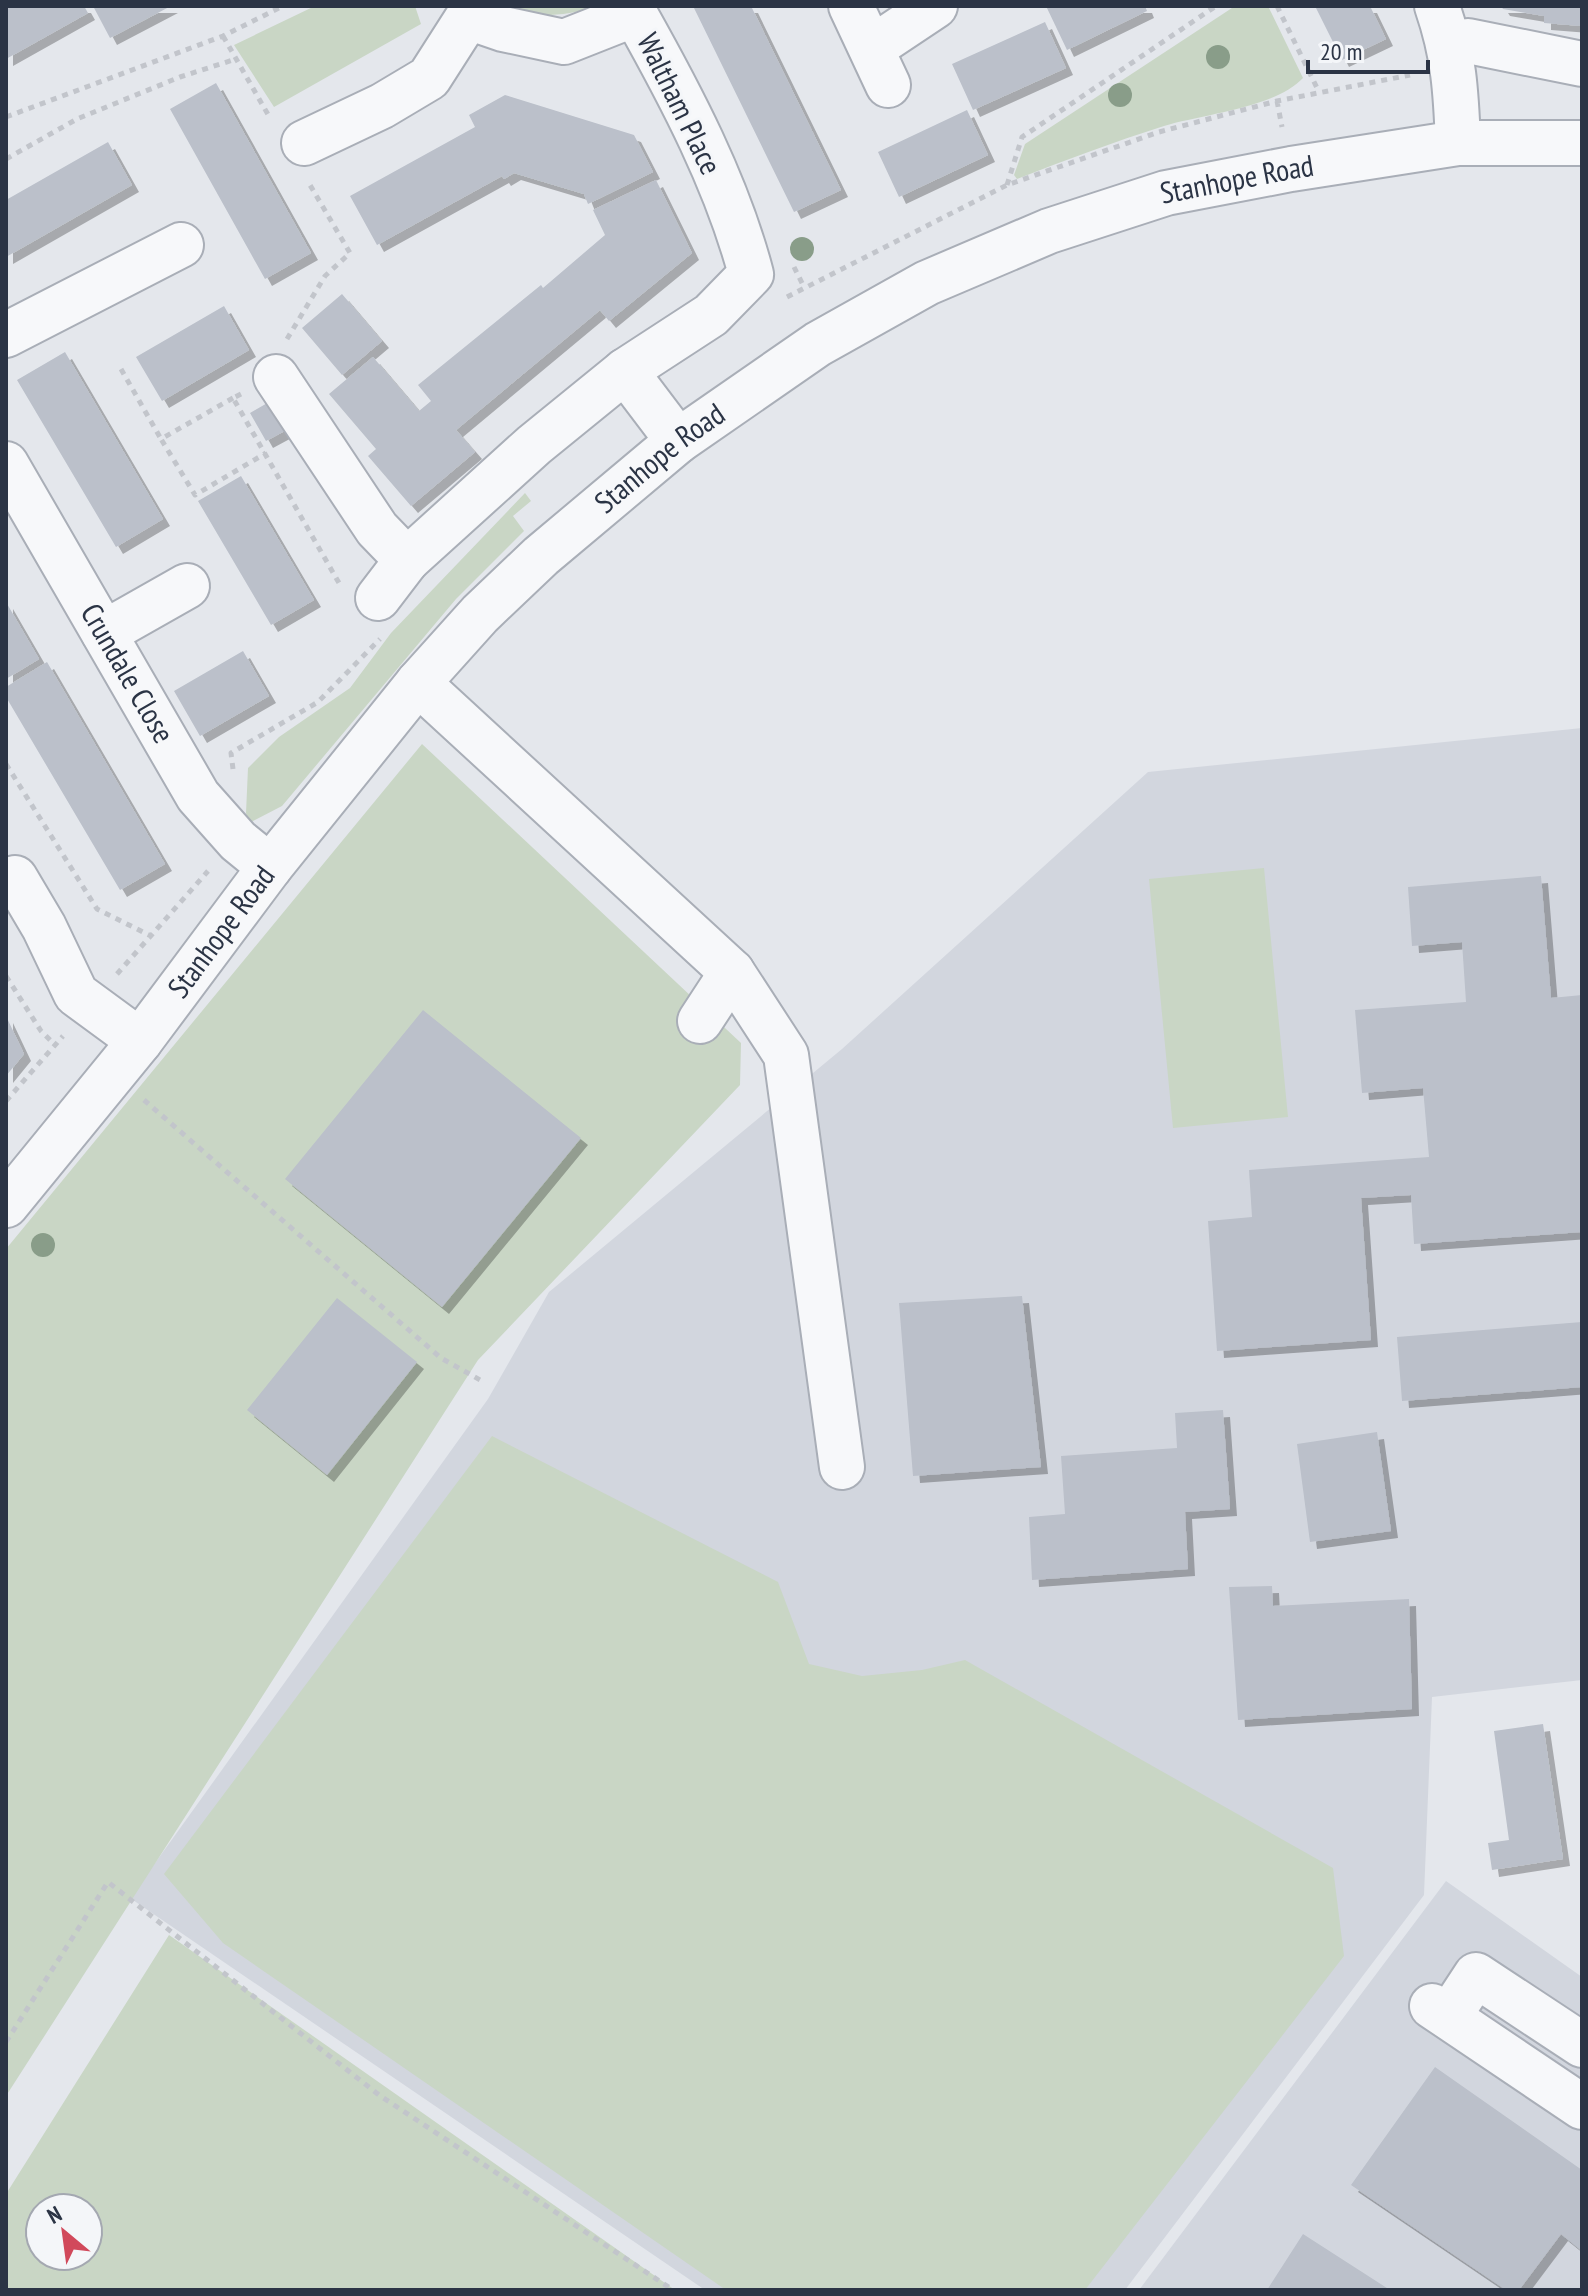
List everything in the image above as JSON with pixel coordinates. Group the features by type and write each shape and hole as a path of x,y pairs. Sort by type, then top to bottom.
{"street":[{"path":"851,6 880,67 935,6"},
{"name":"Waltham Place","path":"304,143 382,106 429,78 458,12 503,29 564,42 635,14 682,99 742,240 751,274 711,315 625,371 534,445 407,560"},
{"path":"1458,143 1447,41 1468,41 1582,64"},
{"name":"Stanhope Road","path":"6,1205 127,1056 254,854 480,614 541,556 678,441 818,344 927,283 1049,231 1166,193 1291,169 1458,143 1582,143"},
{"path":"6,335 181,245"},
{"path":"625,371 678,441"},
{"path":"276,377 377,529 407,560 382,616"},
{"name":"Crundale Close","path":"6,464 198,796 254,854"},
{"path":"104,633 187,586"},
{"path":"418,683 732,972 786,1055 842,1467"},
{"path":"15,878 44,927 76,994 90,1004 127,1056"},
{"path":"700,1021 732,972"},
{"path":"1582,2045 1476,1975 1440,2011 1582,2107"}],"path":[{"path":"6,117 223,36 283,6"},
{"path":"1007,185 1022,137 1216,6"},
{"path":"1277,6 1319,92"},
{"path":"804,287 1007,185 1159,132 1319,92 1410,75 1447,41"},
{"path":"6,159 77,119 180,77 236,59"},
{"path":"121,369 195,495 266,453"},
{"path":"161,439 233,398"},
{"path":"6,1101 218,860 254,854 231,753 318,702 382,616"},
{"path":"6,764 97,909 151,936"},
{"path":"6,976 41,1031 56,1046"},
{"path":"127,1056 441,1358 482,1381"},
{"path":"6,2042 108,1882 379,2095 673,2290"}],"shaded area":[{"path":"1582,728 1582,1680 1432,1697 1424,1895 1125,2290 705,2290 130,1898 488,1399 549,1292 842,1049 1148,772"},
{"path":"1446,1881 1582,1977 1582,2290 1139,2290"}],"green space":[{"path":"315,6 415,6 421,24 274,107 234,45"},
{"path":"483,6 595,6 567,13 539,15"},
{"path":"1235,6 1268,6 1303,78 1291,88 1238,109 1164,126 1017,179 1014,175 1025,144"},
{"path":"525,493 531,501 513,516 524,531 456,599 282,806 249,823 246,813 248,768 279,737 350,688 391,633"},
{"path":"422,744 741,1043 740,1085 478,1360 6,2096 6,1249"},
{"path":"1264,868 1288,1117 1173,1128 1149,879"},
{"path":"492,1436 778,1582 809,1664 862,1676 922,1670 965,1660 1333,1868 1344,1956 1085,2290 726,2290 223,1943 164,1874"},
{"path":"169,1935 675,2290 6,2290 6,2194"}],"building":[{"path":"6,6 84,6 88,13 6,59"},
{"path":"93,6 171,6 110,38"},
{"path":"693,6 751,6 841,190 794,212"},
{"path":"1046,6 1145,6 1147,11 1067,50"},
{"path":"1315,6 1370,6 1386,39 1342,60"},
{"path":"1501,6 1582,6 1582,26 1544,23 1544,16 1503,9"},
{"path":"1045,22 1066,68 973,110 952,64"},
{"path":"216,83 311,253 265,279 170,109"},
{"path":"505,95 634,135 653,172 588,204 584,194 514,173 504,179 502,176 377,245 350,196 475,127 469,115"},
{"path":"967,110 988,155 899,197 878,152"},
{"path":"108,142 132,185 6,257 6,200"},
{"path":"656,180 692,253 609,321 600,310 456,430 475,452 411,506 368,456 376,449 329,394 373,357 419,411 431,401 418,385 541,285 543,288 605,235 593,210"},
{"path":"342,294 382,341 342,375 302,328"},
{"path":"224,306 249,350 162,401 136,357"},
{"path":"65,352 163,519 116,547 17,380"},
{"path":"276,398 292,427 266,441 250,413"},
{"path":"241,476 314,600 271,625 198,501"},
{"path":"6,602 39,659 6,679"},
{"path":"243,651 269,696 200,736 174,691"},
{"path":"47,662 165,864 120,890 6,697 6,687"},
{"path":"1541,876 1551,998 1582,995 1582,1232 1414,1244 1411,1195 1361,1198 1371,1340 1217,1351 1208,1221 1252,1217 1249,1170 1429,1157 1423,1088 1362,1093 1355,1010 1466,1002 1462,942 1412,946 1408,887"},
{"path":"423,1010 581,1138 442,1307 285,1179"},
{"path":"6,1016 24,1054 6,1076"},
{"path":"1022,1296 1041,1467 913,1476 899,1303"},
{"path":"337,1298 417,1362 327,1475 247,1410"},
{"path":"1582,1322 1582,1387 1402,1401 1397,1337"},
{"path":"1223,1410 1230,1509 1185,1512 1188,1569 1032,1580 1029,1517 1065,1514 1061,1456 1177,1448 1175,1413"},
{"path":"1377,1432 1391,1531 1310,1542 1297,1444"},
{"path":"1272,1586 1273,1606 1409,1599 1412,1709 1238,1720 1229,1587"},
{"path":"1543,1724 1563,1859 1492,1870 1488,1843 1509,1840 1494,1731"},
{"path":"1435,2067 1582,2170 1582,2251 1561,2234 1519,2290 1506,2290 1351,2185"},
{"path":"1303,2234 1390,2290 1267,2290"}]}
